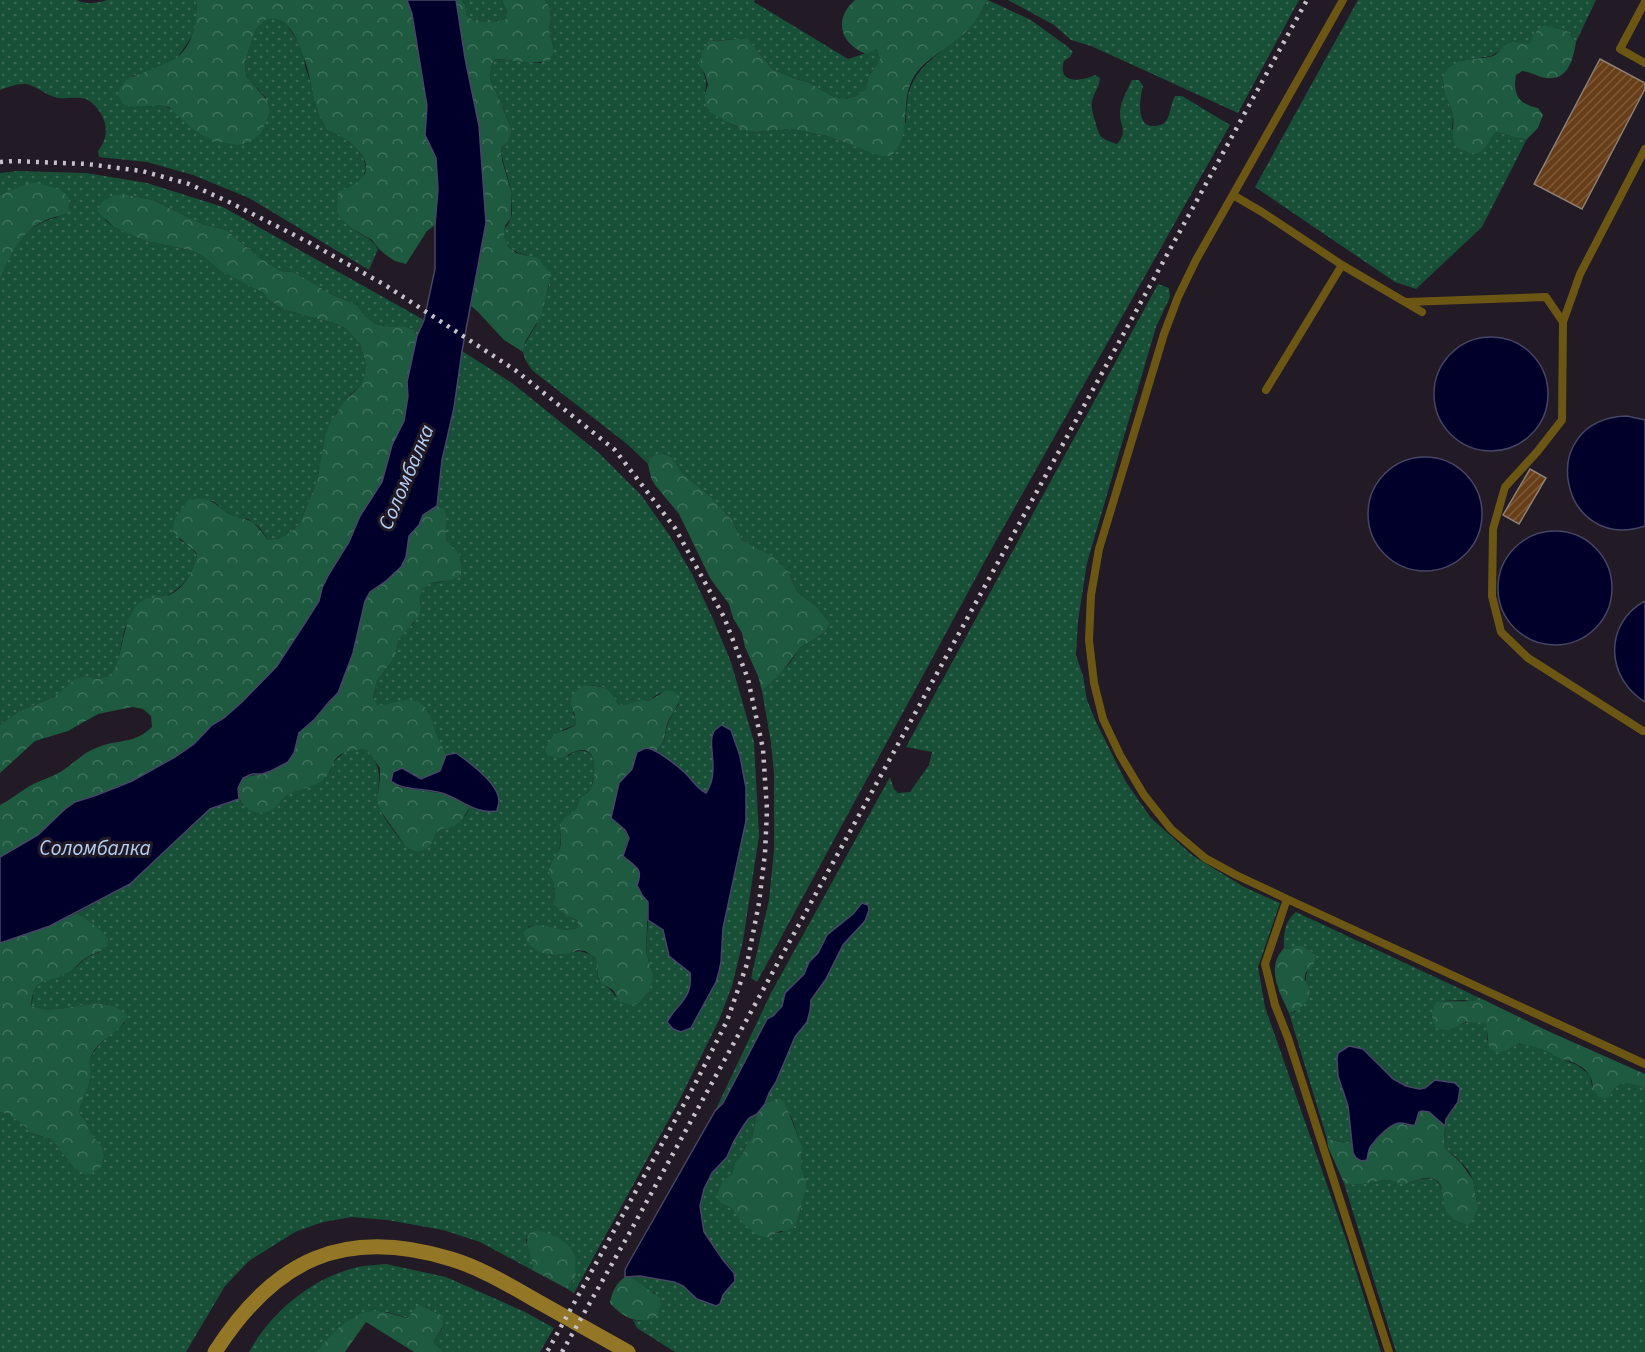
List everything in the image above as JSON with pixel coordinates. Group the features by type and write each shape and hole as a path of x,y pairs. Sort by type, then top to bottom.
{"main road":[{"path":"215,1352 247,1308 272,1283 298,1267 318,1257 344,1249 392,1247 411,1249 451,1259 481,1271 628,1352"}],"lane":[{"path":"1343,0 1196,260 1178,297 1164,334 1098,549 1091,595 1089,640 1094,683 1103,719 1120,755 1144,795 1171,829 1205,858 1287,899 1645,1064"},
{"path":"1645,2 1620,49 1645,63"},
{"path":"1645,149 1580,274 1563,322 1562,420 1505,488 1493,529 1492,596 1501,632 1528,658 1645,731"},
{"path":"1233,195 1342,265 1422,312"},
{"path":"1266,390 1342,265"},
{"path":"1407,302 1546,297 1563,322"},
{"path":"1287,899 1265,964 1275,1005 1288,1038 1389,1352"}],"green space":[{"path":"0,0 77,0 92,3 107,0 196,0 195,28 177,58 132,76 134,107 155,105 167,107 203,135 238,144 266,98 246,76 245,63 252,38 257,28 267,19 278,19 287,25 300,44 304,55 317,110 363,157 366,168 363,179 340,191 336,212 378,249 369,270 249,198 193,175 147,162 99,157 98,151 102,146 106,130 105,124 97,108 88,100 58,98 24,84 0,90"},
{"path":"196,0 407,0 412,14 427,106 425,135 436,158 438,189 435,225 427,231 406,264 386,255 372,240 343,221 336,212 339,191 360,180 365,173 366,165 358,150 342,137 328,130 322,120 299,44 293,32 285,24 276,19 267,19 257,28 252,39 245,63 246,76 266,99 270,111 261,133 250,142 238,145 215,141 195,131 169,107 158,105 134,107 123,104 118,95 125,81 179,56 184,50 194,30"},
{"path":"456,0 462,0 467,16 476,22 496,22 506,19 507,11 503,0 545,0 549,6 551,18 549,29 554,50 550,60 530,62 495,59 490,68 490,79 512,132 508,142 501,148 511,191 511,218 505,226 504,236 508,246 516,253 538,258 551,275 541,316 525,342 523,352 504,340 471,306 486,223 479,126"},
{"path":"462,0 503,0 507,11 506,19 496,22 476,22 467,16"},
{"path":"545,0 755,0 754,2 848,59 878,49 880,59 868,78 866,89 856,96 845,99 832,96 808,82 772,69 747,38 709,40 699,64 706,80 704,96 716,116 735,126 756,132 792,129 827,136 870,152 906,122 910,88 919,72 967,31 988,0 1031,20 1068,47 1073,52 1064,61 1064,74 1067,77 1077,80 1095,75 1100,78 1092,104 1099,132 1105,140 1117,144 1121,139 1123,131 1121,108 1132,80 1139,80 1143,86 1140,111 1144,122 1149,125 1157,126 1164,123 1175,96 1182,96 1230,125 992,548 757,982 751,978 769,900 774,850 774,773 762,691 789,664 800,648 825,632 830,623 816,606 797,592 788,571 772,556 742,540 732,520 710,496 684,475 671,457 661,453 652,456 648,464 627,444 533,371 524,357 525,343 536,325 549,285 527,255 511,248 504,235 512,210 510,188 501,148 508,142 512,132 490,79 490,68 495,59 541,63 554,50 549,29 551,18 549,6"},
{"path":"855,0 988,0 967,31 927,62 914,76 907,94 902,140 891,156 880,156 827,136 792,129 756,132 745,130 716,116 707,108 704,96 708,85 699,65 709,40 747,38 772,69 808,82 832,96 845,99 856,96 866,89 868,78 880,59 877,49 866,54 857,50 845,38 842,23 844,15"},
{"path":"1008,0 1299,0 1238,113 1091,46 1071,40 1054,25"},
{"path":"1358,0 1596,0 1576,42 1567,31 1546,25 1529,44 1515,42 1491,56 1462,61 1450,67 1446,73 1443,86 1453,116 1452,129 1487,144 1496,132 1527,139 1482,227 1416,289 1395,282 1255,187"},
{"path":"1546,25 1567,31 1576,42 1571,62 1560,76 1546,78 1522,71 1516,75 1515,88 1518,97 1526,104 1538,108 1543,115 1538,128 1527,139 1496,132 1484,149 1478,153 1459,149 1454,141 1453,116 1443,86 1443,79 1449,68 1453,64 1470,59 1493,56 1510,43 1529,44 1537,30"},
{"path":"17,171 86,173 147,183 223,207 424,320 417,336 413,329 376,324 365,316 357,305 333,295 294,272 281,271 268,263 227,230 202,224 153,200 128,195 105,220 114,227 146,241 194,251 220,271 262,292 281,308 345,328 360,344 366,365 364,376 360,386 336,413 317,481 300,523 291,532 280,538 268,540 260,528 248,519 235,517 213,501 188,501 174,520 180,540 190,546 197,555 193,567 188,577 174,592 133,611 124,631 117,667 111,677 98,679 86,676 54,697 19,711 0,725 0,279 21,239 37,225 59,217 6,193 0,195 0,173"},
{"path":"37,183 61,190 69,198 68,212 46,220 29,231 17,245 0,279 0,195 26,184"},
{"path":"114,195 153,200 202,224 227,230 268,263 281,271 294,272 333,295 357,305 365,316 376,324 413,329 417,336 407,382 408,396 404,421 392,445 382,482 329,574 319,601 277,666 234,711 212,725 194,744 132,781 75,802 38,835 0,857 0,805 28,787 61,772 91,750 133,739 152,727 151,716 143,709 132,707 98,714 68,731 35,741 0,773 0,725 19,711 54,697 74,680 86,676 98,679 111,676 118,661 129,619 140,602 175,592 184,583 194,566 197,554 173,531 174,520 188,500 209,500 227,513 251,522 268,540 280,538 291,532 300,523 317,481 330,423 343,403 360,386 366,365 360,344 345,328 281,308 262,292 220,271 194,251 146,241 114,227 97,211 103,201"},
{"path":"1158,284 1169,288 1170,297 1156,327 1087,563 1078,621 1076,655 1083,676 1087,700 1096,722 1126,782 1151,818 1192,855 1244,887 1280,903 1258,967 1265,1007 1347,1242 1381,1352 675,1352 637,1328 633,1320 651,1319 655,1293 631,1277 650,1277 672,1282 683,1286 703,1302 720,1304 723,1295 734,1282 735,1273 706,1235 700,1217 701,1202 711,1175 727,1156 743,1125 757,1114 752,1137 735,1162 721,1203 732,1209 748,1226 768,1238 792,1228 797,1223 806,1184 801,1168 800,1145 784,1105 778,1098 765,1104 795,1037 807,1022 811,1000 826,979 843,945 868,916 862,903 853,914 827,935 804,974 785,993 782,1006 767,1019 723,1103 715,1111 771,993 890,777 898,793 910,792 929,765 932,752 906,747"},
{"path":"462,351 512,383 599,453 641,495 670,536 692,574 713,619 731,662 754,742 759,836 743,941 732,986 719,1020 679,1101 574,1293 564,1287 573,1281 574,1259 570,1249 553,1235 526,1239 532,1270 480,1242 443,1230 387,1220 352,1217 323,1222 295,1232 249,1261 225,1286 186,1352 0,1352 0,1112 9,1114 31,1133 51,1139 73,1167 103,1163 104,1159 103,1151 80,1115 80,1106 89,1084 92,1055 104,1040 125,1023 107,1004 51,1010 31,1006 38,984 44,980 64,975 87,957 100,952 99,928 77,913 130,884 210,809 239,799 243,805 286,795 325,779 332,763 347,750 367,750 374,759 379,774 378,800 381,812 405,845 416,852 442,828 452,827 466,815 470,807 487,812 499,801 492,786 476,768 456,753 446,755 428,711 396,702 387,706 378,705 373,699 377,681 395,657 399,639 413,624 421,607 420,597 423,589 430,583 461,576 459,554 449,544 446,537 445,511 437,506 442,461 454,408","holes":["586,685 602,687 612,694 618,704 626,706 640,700 647,701 660,693 679,704 668,723 662,745 656,751 678,767 706,793 713,774 712,740 742,767 746,788 746,821 723,928 721,962 716,982 691,1028 678,1007 688,991 690,973 669,956 663,930 648,920 646,952 653,975 649,991 640,1002 615,996 598,978 596,958 582,952 559,955 528,927 541,926 560,930 572,930 578,927 577,920 565,915 554,905 554,886 549,868 559,849 562,825 576,811 584,796 591,789 594,776 594,763 590,754 578,751 568,756 562,730 576,725 573,713"]},
{"path":"661,453 671,457 684,475 710,496 732,520 742,540 772,556 788,571 797,592 816,606 830,623 825,632 800,648 781,673 762,691 742,633 733,618 729,604 710,578 679,514 651,478 648,464 652,456"},
{"path":"437,506 445,510 446,538 459,554 461,576 430,583 423,589 419,616 399,639 395,657 377,681 373,698 378,705 407,700 419,702 430,715 446,755 440,771 421,779 402,768 399,787 446,794 470,807 456,825 436,833 428,848 416,852 406,847 380,810 377,799 380,768 367,750 352,750 338,756 325,778 287,795 273,809 260,813 250,810 240,800 240,783 245,777 266,773 290,759 294,753 299,733 338,693 353,653 365,601 370,592 379,587 406,557 409,536 419,525 423,515"},
{"path":"586,685 597,686 609,691 618,704 622,705 641,700 647,701 668,690 680,697 667,724 662,745 656,751 646,748 637,752 632,769 619,783 611,818 629,838 625,847 630,862 638,868 642,895 648,902 646,952 653,975 652,983 640,1002 633,1005 620,1002 613,990 601,983 596,958 585,951 578,950 554,955 537,951 526,940 524,932 536,925 564,930 578,927 577,920 565,915 554,905 554,886 549,869 560,848 563,820 575,811 581,798 591,787 594,761 590,753 582,750 561,758 548,756 545,750 554,735 576,725 571,700 578,690"},
{"path":"1296,912 1482,999 1476,1002 1443,1001 1431,1013 1432,1018 1449,1030 1466,1023 1485,1023 1488,1029 1487,1040 1509,1049 1520,1043 1544,1048 1559,1058 1577,1065 1590,1075 1592,1086 1609,1097 1616,1087 1624,1083 1645,1089 1645,1352 1396,1352 1344,1183 1360,1184 1386,1180 1405,1183 1430,1178 1439,1183 1444,1203 1477,1201 1474,1184 1465,1166 1444,1147 1446,1119 1454,1108 1430,1084 1425,1088 1415,1088 1400,1083 1368,1053 1338,1070 1348,1106 1353,1143 1327,1139 1289,1013 1295,1012 1308,985 1307,973 1316,955 1303,946 1284,948 1289,919"},
{"path":"77,913 102,931 108,940 107,944 69,972 39,984 35,989 31,1006 56,1009 105,1004 117,1008 128,1016 121,1026 95,1049 91,1057 89,1083 80,1115 101,1146 104,1156 102,1165 86,1175 73,1167 51,1139 31,1133 9,1114 0,1112 0,943 50,926"},
{"path":"1303,946 1316,955 1313,965 1305,976 1309,990 1308,999 1298,1009 1289,1013 1276,981 1275,972 1278,956 1284,948 1291,949"},
{"path":"1482,999 1645,1074 1645,1089 1624,1083 1616,1087 1609,1097 1604,1099 1594,1089 1587,1072 1574,1063 1560,1059 1540,1048 1520,1043 1498,1053 1493,1050 1488,1043 1485,1023 1466,1022 1449,1030 1437,1029 1434,1024 1431,1013 1436,1002"},
{"path":"778,1098 787,1108 802,1147 801,1168 806,1181 806,1189 797,1223 792,1228 780,1231 768,1238 757,1235 743,1223 732,1209 721,1203 718,1193 722,1182 732,1174 735,1162 752,1137 757,1114 765,1104"},
{"path":"1422,1110 1429,1112 1445,1126 1444,1147 1461,1163 1473,1180 1478,1208 1468,1225 1448,1214 1444,1205 1442,1188 1436,1180 1425,1178 1405,1183 1385,1180 1359,1184 1344,1183 1328,1147 1327,1139 1353,1143 1356,1158 1369,1150 1381,1133 1395,1124 1400,1122 1405,1125 1416,1122"},
{"path":"537,1231 560,1239 573,1252 576,1273 570,1283 564,1287 532,1270 532,1259 527,1242 530,1233"},
{"path":"386,1264 446,1277 525,1312 554,1328 540,1352 444,1352 433,1342 442,1329 437,1313 422,1306 408,1318 387,1312 353,1317 316,1352 249,1352 258,1337 281,1310 310,1288 341,1272 361,1266"},
{"path":"625,1277 631,1277 660,1298 661,1305 656,1317 643,1321 631,1319 610,1303 615,1288"},
{"path":"417,1306 441,1315 442,1326 433,1342 444,1352 414,1352 366,1322 345,1352 316,1352 342,1326 357,1315 378,1311 408,1318"}],"water":[{"name":"Соломбалка","path":"407,0 456,0 479,126 486,223 462,351 454,408 442,460 437,506 423,515 419,525 409,536 406,557 401,567 370,592 365,601 353,653 338,693 299,733 294,753 288,762 271,771 243,778 238,788 239,799 210,809 130,884 50,926 0,943 0,857 38,835 75,802 132,781 175,757 194,744 212,725 242,702 277,666 319,601 329,574 349,542 360,516 382,482 392,445 404,421 408,396 407,382 435,269 438,189 436,158 425,135 427,106 412,14"},
{"path":"1491,337 1513,342 1531,354 1543,372 1548,394 1543,416 1531,434 1513,446 1491,451 1469,446 1451,434 1439,416 1434,394 1439,372 1451,354 1469,342"},
{"path":"1627,416 1645,420 1645,526 1616,529 1593,521 1577,504 1568,483 1569,460 1578,438 1597,423"},
{"path":"1425,457 1447,462 1465,474 1477,492 1482,514 1477,536 1465,554 1447,566 1425,571 1403,566 1385,554 1373,536 1368,514 1373,492 1385,474 1403,462"},
{"path":"1555,531 1577,536 1595,548 1607,566 1612,588 1607,610 1595,628 1577,640 1555,645 1533,640 1515,628 1503,610 1498,588 1503,566 1515,548 1533,536"},
{"path":"1645,601 1645,702 1632,692 1623,679 1617,666 1615,651 1616,637 1622,623 1631,611"},
{"path":"722,725 731,730 740,756 746,788 746,821 723,928 721,962 716,982 691,1028 681,1032 673,1029 667,1022 687,995 690,973 669,956 663,930 648,920 648,902 637,885 639,871 623,856 629,838 625,830 611,818 619,783 632,769 637,752 646,748 669,760 706,793 713,767 712,736 714,731"},
{"path":"456,753 482,774 494,788 499,801 497,811 483,811 440,793 404,787 391,781 393,772 402,768 421,779 440,771 446,755"},
{"path":"862,903 868,905 869,910 865,921 843,945 826,979 811,1000 807,1022 795,1037 765,1104 757,1114 749,1118 727,1157 712,1173 704,1189 700,1206 704,1232 734,1273 735,1281 723,1295 720,1304 716,1306 697,1299 683,1286 674,1282 640,1276 625,1277 628,1264 715,1111 723,1103 767,1019 782,1006 785,993 804,974 827,935 853,914"},
{"path":"1349,1046 1363,1049 1393,1079 1406,1086 1425,1088 1435,1080 1455,1083 1460,1088 1458,1102 1446,1119 1445,1126 1429,1112 1419,1112 1415,1125 1397,1123 1393,1125 1371,1146 1367,1160 1361,1161 1356,1158 1353,1153 1348,1106 1338,1076 1338,1053"}],"building":[{"path":"1600,59 1645,83 1645,89 1582,209 1534,184"},
{"path":"1530,469 1546,478 1519,524 1503,515"}],"railway":[{"path":"562,1352 1307,0"},
{"path":"0,162 87,164 142,171 189,184 310,243 385,285 515,370 615,450 675,528 724,617 748,679 763,749 767,810 765,853 759,903 747,964 727,1021 695,1084 547,1352"}]}
